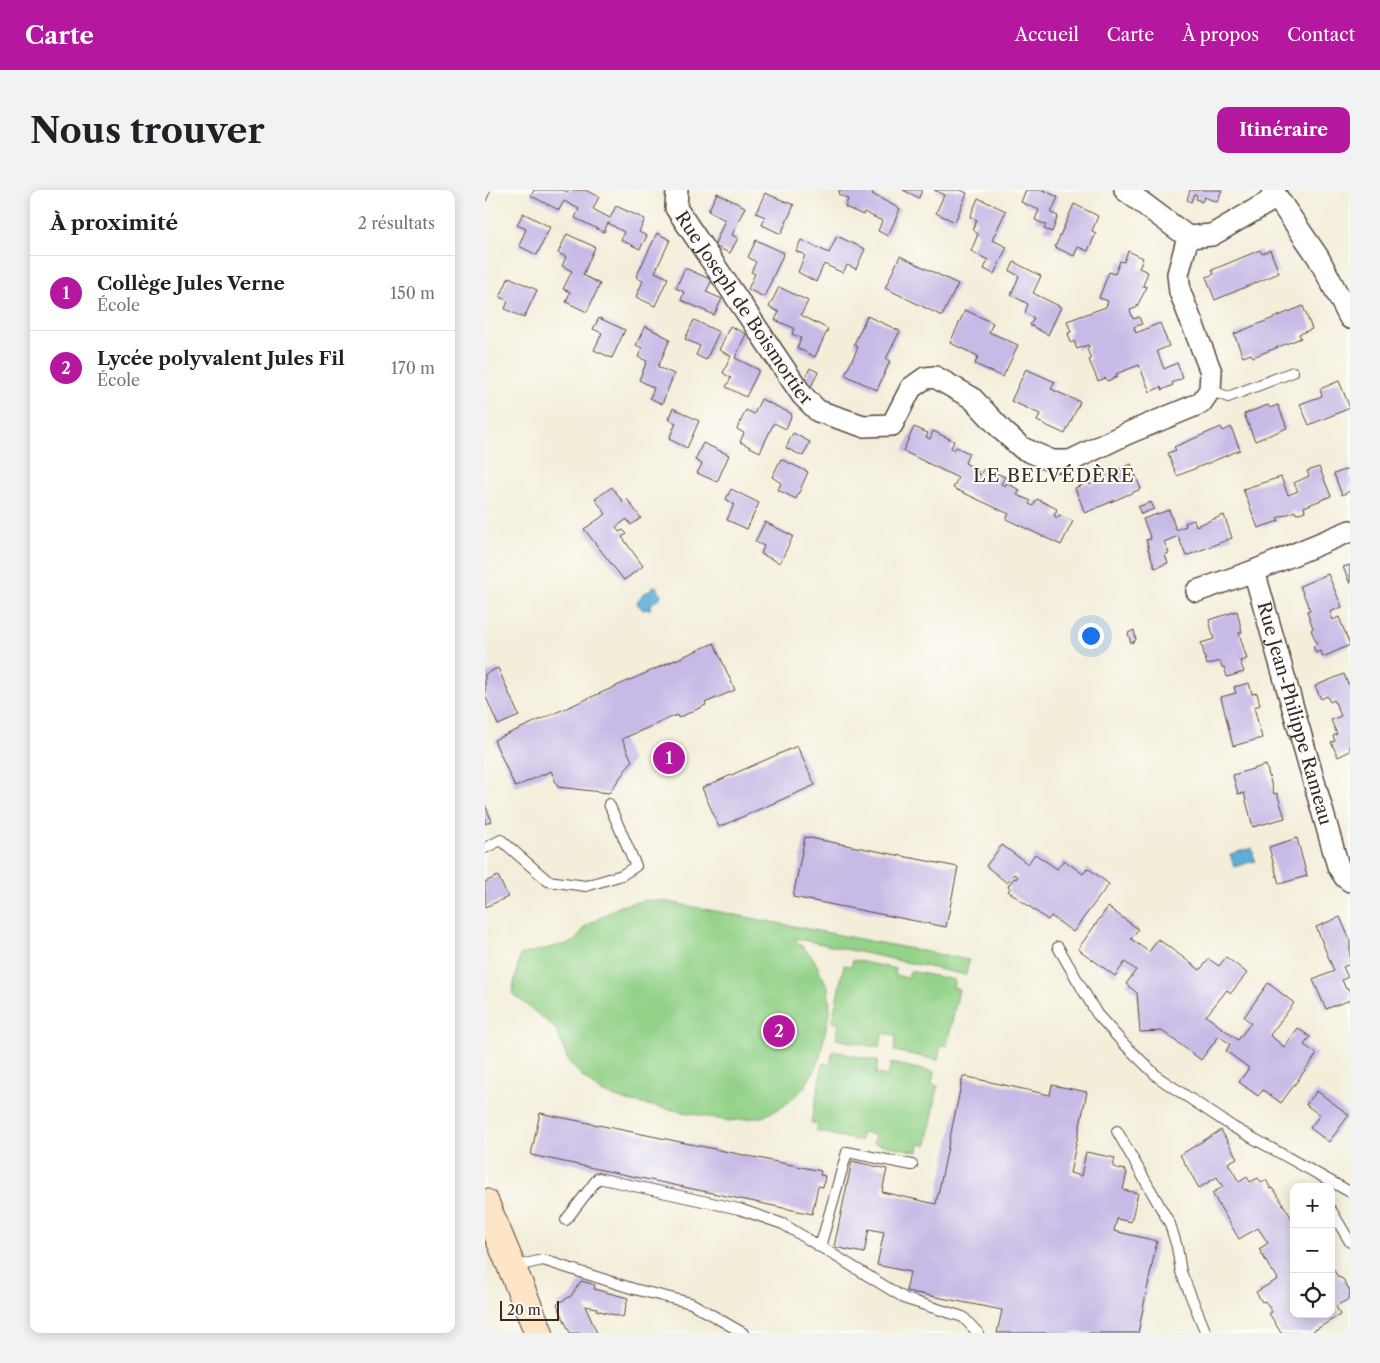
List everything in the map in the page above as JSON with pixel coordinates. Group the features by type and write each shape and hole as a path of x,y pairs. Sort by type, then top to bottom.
{"street":[{"name":"Rue Joseph de Boismortier","path":"677,190 676,208 802,395 818,412 863,426 892,425 911,388 925,378 935,377 972,398 1022,448 1052,461 1069,461 1126,434 1201,403 1210,390"},
{"path":"1125,190 1188,237 1212,235 1275,193 1318,256 1350,318"},
{"path":"1188,237 1178,274 1179,292 1211,372 1210,390"},
{"path":"1197,591 1350,531"},
{"name":"Rue Jean-Philippe Rameau","path":"1254,570 1339,866 1345,877 1350,881"},
{"path":"485,1203 539,1333"}],"lane":[{"path":"1210,390 1228,397 1293,372"},
{"path":"485,848 501,840 547,881 585,886 622,875 636,866 609,804"},
{"path":"1058,947 1097,1014 1123,1043 1159,1078 1233,1127 1327,1183"},
{"path":"1117,1131 1170,1224 1177,1247 1181,1272 1207,1333"},
{"path":"820,1247 847,1152 912,1165"},
{"path":"566,1220 598,1178 739,1209 783,1224 907,1299 963,1317 978,1333"},
{"path":"1335,1187 1350,1192"},
{"path":"1335,1217 1350,1242"},
{"path":"511,1267 543,1260 634,1289 691,1303 743,1333"}],"green space":[{"path":"645,900 663,901 969,960 966,975 794,938 813,958 828,987 830,1009 819,1061 804,1088 784,1106 762,1117 729,1121 627,1101 601,1092 583,1077 568,1061 556,1029 512,993 520,955 574,942 586,926 620,906"},
{"path":"853,960 896,969 895,975 908,978 910,971 955,980 953,987 959,989 947,1046 941,1045 938,1060 894,1051 896,1036 883,1033 879,1048 836,1039 839,1024 832,1022 844,965 851,966"},
{"path":"833,1051 878,1061 876,1074 888,1076 891,1063 934,1072 932,1084 938,1086 927,1145 919,1144 918,1152 874,1143 875,1135 862,1133 860,1141 816,1131 818,1124 811,1123 823,1063 830,1065"}],"water":[{"path":"656,586 661,595 660,597 652,603 650,609 643,610 637,604 638,600 645,592 650,591 652,587"},
{"path":"1252,848 1255,861 1234,867 1230,854"}],"building":[{"path":"485,190 491,190 485,203"},
{"path":"534,190 563,190 568,192 569,190 585,190 599,197 593,209 610,218 616,206 645,219 639,232 647,236 640,249 621,240 624,232 608,223 604,232 575,218 579,209 564,201 559,210 531,196"},
{"path":"840,190 874,190 872,194 900,209 888,236 878,231 882,221 864,212 863,215 845,207 848,199 838,194"},
{"path":"903,190 922,190 919,198"},
{"path":"934,190 960,190 967,193 955,222 936,213 944,195"},
{"path":"1026,190 1045,190 1058,197 1051,213 1058,216 1052,232 1044,229 1046,225 1035,220 1039,210 1021,202"},
{"path":"1190,190 1222,190 1217,202 1204,197 1202,202 1196,199 1197,195 1194,194 1191,202 1187,200"},
{"path":"717,193 745,207 732,235 738,238 730,253 714,246 725,220 708,211"},
{"path":"765,193 794,205 781,234 762,225 765,217 756,213"},
{"path":"978,198 1006,211 992,240 1007,247 994,274 984,269 988,260 971,251 978,234 973,230 977,220 970,217"},
{"path":"1074,204 1098,216 1092,231 1096,233 1088,251 1078,247 1074,256 1055,247"},
{"path":"523,213 550,227 537,255 519,246 526,229 517,225"},
{"path":"657,233 670,240 655,272 668,278 655,306 636,297 643,281 636,277"},
{"path":"567,234 595,247 583,275 600,284 587,312 566,302 570,292 563,289 572,271 562,266 566,257 558,253"},
{"path":"837,236 865,249 856,269 847,265 843,273 824,264 816,282 798,272 805,255 796,251 801,240 829,253"},
{"path":"756,240 784,253 764,297 748,289 755,274 751,272 756,262 748,257"},
{"path":"1260,250 1262,254 1270,250 1279,273 1215,300 1206,277 1214,274 1212,270"},
{"path":"1128,251 1143,258 1139,268 1148,272 1143,286 1147,287 1136,308 1130,310 1133,319 1139,317 1142,324 1134,327 1136,333 1160,323 1169,346 1157,351 1164,369 1177,363 1183,378 1162,390 1161,387 1150,392 1139,365 1116,374 1117,377 1107,381 1106,378 1098,381 1089,360 1091,359 1087,349 1089,348 1088,345 1077,349 1074,341 1071,343 1068,333 1071,332 1067,321 1106,307 1108,301 1099,298 1109,272 1115,274 1120,261 1124,262"},
{"path":"900,256 958,284 942,316 885,288"},
{"path":"1014,262 1041,276 1033,293 1061,307 1048,335 1030,325 1034,318 1025,313 1028,304 1011,295 1019,276 1010,271"},
{"path":"685,268 712,280 706,292 722,299 714,315 681,300 684,292 676,288"},
{"path":"509,277 537,290 524,318 505,309 508,301 500,297"},
{"path":"779,287 808,301 801,315 828,329 815,357 797,348 801,338 792,334 794,328 775,320 779,312 769,307"},
{"path":"1303,306 1312,329 1299,334 1301,338 1253,357 1251,354 1243,357 1234,334"},
{"path":"965,310 993,323 989,332 1018,345 1003,377 975,364 978,356 950,343"},
{"path":"867,316 900,331 886,359 890,361 877,390 845,375 858,347 854,344"},
{"path":"599,318 625,330 612,358 594,350 602,333 593,329"},
{"path":"694,320 719,332 706,360 696,355 700,346 685,339"},
{"path":"645,326 670,339 658,367 674,374 662,404 650,398 654,388 639,380 647,361 638,357 642,348 636,345"},
{"path":"730,326 746,334 735,358 759,370 746,397 726,387 731,378 723,373 731,356 719,350"},
{"path":"810,368 818,372 811,387 803,383"},
{"path":"1026,369 1055,382 1051,389 1080,402 1065,434 1037,421 1040,414 1011,401"},
{"path":"1339,381 1350,408 1309,425 1300,404 1322,396 1320,389"},
{"path":"761,399 792,414 786,429 774,423 760,452 740,442 744,433 737,429 746,410 754,414"},
{"path":"1268,405 1270,408 1278,405 1287,428 1255,441 1244,414"},
{"path":"673,408 699,421 687,448 669,439 676,423 668,419"},
{"path":"914,427 928,433 926,437 930,439 933,431 954,441 951,448 954,450 956,447 969,453 965,463 978,470 977,473 980,475 984,468 1005,477 1001,484 1005,486 1006,483 1020,490 1017,495 1031,501 1029,504 1033,506 1037,499 1057,509 1054,516 1058,518 1059,515 1073,521 1061,545 1006,519 1009,514 953,488 958,478 903,451"},
{"path":"1221,427 1223,431 1231,427 1240,450 1177,476 1168,453 1176,450 1174,447"},
{"path":"793,433 810,442 803,456 786,448"},
{"path":"703,443 729,455 717,482 697,473 702,464 695,460"},
{"path":"781,459 808,472 796,499 778,490 781,483 772,477"},
{"path":"1131,464 1141,489 1085,513 1075,488 1089,482 1090,485 1094,483 1091,476 1112,467 1115,475 1119,473 1117,470"},
{"path":"1319,467 1331,496 1304,507 1305,511 1296,514 1295,511 1277,518 1279,521 1258,528 1243,489 1281,477 1288,495 1298,491 1294,483 1309,476 1307,471"},
{"path":"1350,468 1350,491 1342,495 1334,474"},
{"path":"612,487 623,502 627,499 641,518 631,525 627,519 616,527 619,532 623,530 627,534 622,537 643,566 624,580 584,529 606,514 595,499"},
{"path":"731,489 759,503 747,529 727,520 734,504 726,499"},
{"path":"1151,502 1154,509 1141,514 1138,507"},
{"path":"1169,510 1176,530 1186,526 1185,523 1194,520 1196,526 1224,515 1232,538 1186,556 1178,536 1164,542 1169,553 1165,555 1168,563 1155,568 1146,540 1151,539 1143,519"},
{"path":"765,522 793,536 780,563 761,554 764,546 755,542"},
{"path":"1350,565 1350,584 1343,567"},
{"path":"1328,574 1342,607 1330,612 1333,620 1339,617 1350,645 1323,657 1320,651 1316,653 1313,646 1317,644 1311,630 1313,628 1307,611 1310,610 1300,586"},
{"path":"1237,611 1242,632 1239,633 1247,659 1240,661 1244,672 1227,677 1220,661 1207,665 1201,643 1214,639 1209,620"},
{"path":"1134,630 1136,640 1131,643 1128,633"},
{"path":"714,643 735,690 705,703 706,705 678,718 677,715 622,739 632,761 609,793 558,787 551,771 515,787 494,740"},
{"path":"498,668 519,716 498,725 485,695 485,674"},
{"path":"1344,674 1348,684 1350,683 1350,751 1338,757 1331,742 1335,741 1333,736 1337,734 1331,720 1341,716 1334,700 1330,702 1327,696 1321,699 1315,686"},
{"path":"1249,683 1252,694 1257,693 1260,705 1254,707 1262,738 1233,746 1221,697 1236,693 1234,687"},
{"path":"797,746 815,785 719,827 702,788"},
{"path":"1266,765 1274,794 1277,793 1285,818 1253,827 1244,793 1238,794 1233,775"},
{"path":"485,805 492,821 485,824"},
{"path":"805,837 958,867 946,927 793,897"},
{"path":"1297,838 1307,876 1279,884 1269,847"},
{"path":"1002,845 1028,864 1035,854 1057,869 1064,860 1083,874 1088,868 1109,884 1073,932 1051,916 1048,920 1008,891 1010,888 1008,886 1014,878 1018,877 1014,874 1007,883 986,866"},
{"path":"498,876 508,897 485,907 485,882"},
{"path":"1108,907 1138,929 1131,939 1149,952 1158,939 1200,970 1209,959 1219,966 1226,957 1247,973 1231,993 1227,990 1206,1016 1238,1040 1251,1023 1244,1017 1268,983 1294,1003 1270,1035 1284,1047 1298,1028 1310,1037 1304,1045 1317,1054 1281,1103 1263,1090 1258,1096 1239,1082 1249,1068 1226,1051 1230,1044 1219,1036 1201,1060 1162,1031 1140,1032 1137,993 1126,984 1136,970 1125,962 1115,976 1078,949"},
{"path":"1340,917 1350,940 1350,964 1343,967 1348,977 1342,980 1346,989 1348,988 1350,1000 1326,1009 1313,980 1334,971 1316,927"},
{"path":"963,1076 1050,1095 1052,1085 1087,1092 1070,1173 1081,1176 1086,1152 1115,1158 1113,1167 1127,1172 1123,1190 1138,1193 1131,1222 1117,1219 1114,1231 1157,1241 1138,1333 997,1333 1002,1310 906,1291 910,1272 877,1265 884,1232 869,1229 864,1253 834,1247 852,1161 887,1169 882,1192 936,1204"},
{"path":"1317,1091 1349,1115 1329,1142 1310,1128 1320,1115 1306,1105"},
{"path":"540,1113 821,1171 820,1175 825,1176 823,1187 818,1186 812,1214 531,1155"},
{"path":"1221,1130 1237,1158 1228,1163 1239,1182 1247,1177 1250,1182 1258,1178 1261,1182 1266,1180 1290,1216 1290,1318 1335,1318 1310,1333 1281,1333 1269,1313 1272,1312 1265,1301 1262,1302 1256,1292 1278,1279 1259,1249 1268,1243 1258,1228 1239,1239 1212,1193 1223,1187 1217,1177 1199,1188 1180,1155"},
{"path":"1335,1272 1338,1277 1343,1279 1350,1291 1349,1299 1336,1306 1340,1315 1335,1318"},
{"path":"581,1281 595,1285 594,1289 628,1298 623,1317 585,1306 597,1333 570,1333 557,1304 571,1296"}],"place":[{"name":"Collège Jules Verne","path":"669,758"},
{"name":"Lycée polyvalent Jules Fil","path":"779,1031"}],"district":[{"name":"LE BELVÉDÈRE","path":"1054,475"}]}
